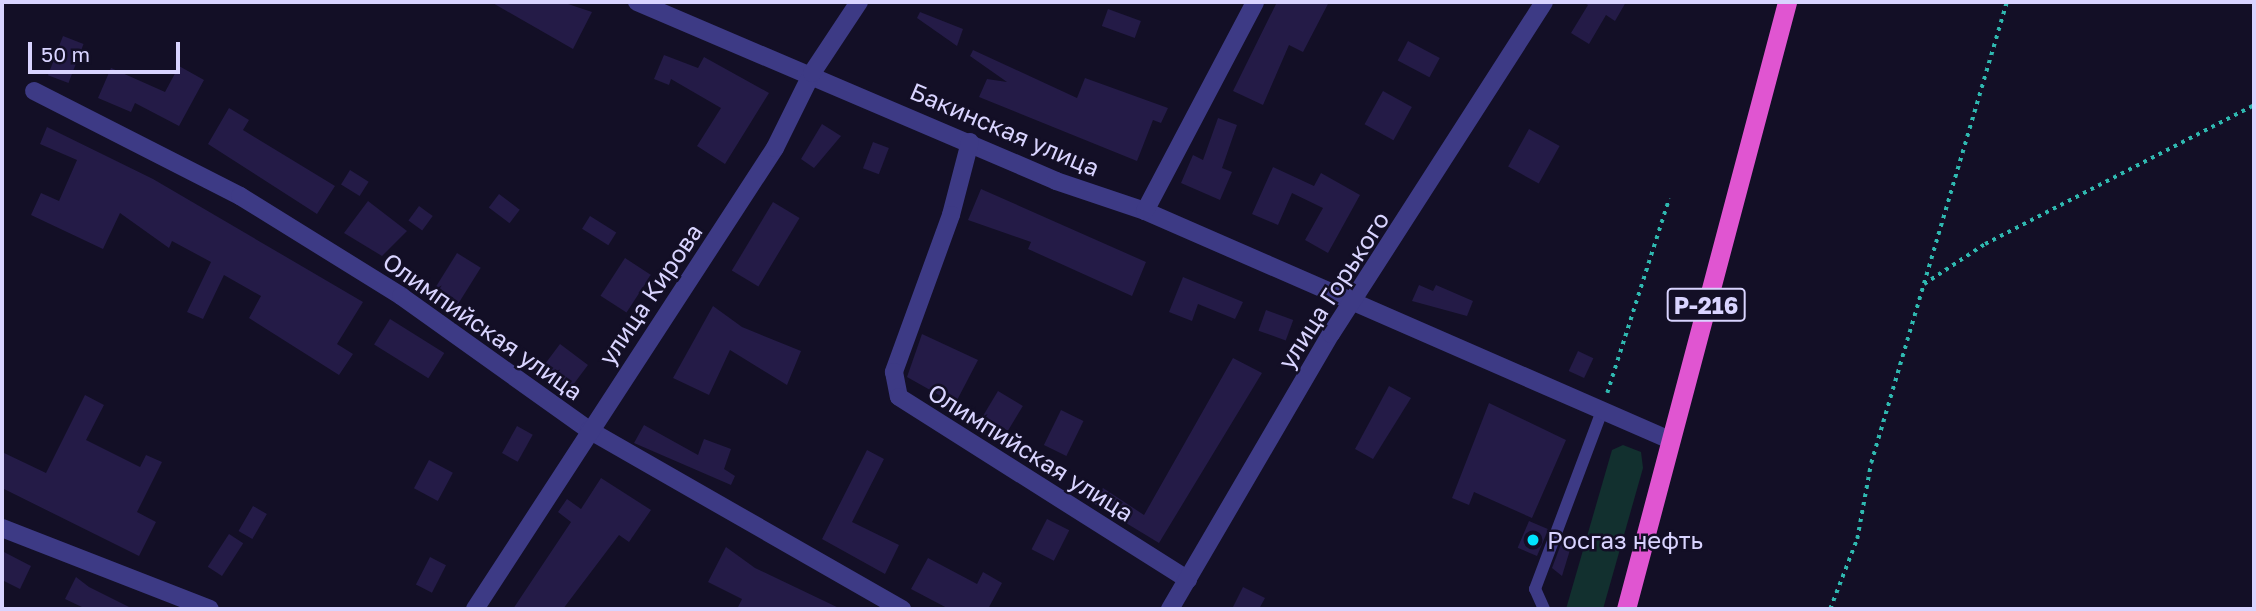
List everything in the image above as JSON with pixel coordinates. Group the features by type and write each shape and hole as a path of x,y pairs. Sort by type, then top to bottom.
{"highway":[{"name":"Р-216","path":"1626,609 1787,2"}],"street":[{"name":"Бакинская улица","path":"637,2 812,73 970,142 1145,211 1670,440"},
{"name":"улица Кирова","path":"475,609 775,148 812,73 859,2"},
{"path":"1145,211 1255,2"},
{"name":"улица Горького","path":"1170,609 1353,304 1544,2"},
{"name":"Олимпийская улица","path":"34,91 240,195 401,296 589,430 902,609"},
{"name":"Олимпийская улица","path":"970,142 951,215 894,372 899,397 1188,580"},
{"path":"2,528 210,609"}],"lane":[{"path":"1544,609 1535,589 1601,412"}],"path":[{"path":"1830,609 1857,539 1871,463 2007,2"},
{"path":"1924,284 1985,244 2254,105"},
{"path":"1601,412 1670,199"}],"green space":[{"path":"1623,445 1641,452 1643,468 1603,609 1566,609 1612,450"}],"building":[{"path":"491,2 562,2 592,12 573,49"},
{"path":"1277,2 1329,2 1303,52 1289,45 1263,105 1233,91"},
{"path":"1582,2 1626,2 1615,21 1606,15 1589,44 1571,33 1588,5"},
{"path":"1108,9 1141,21 1135,38 1102,26"},
{"path":"920,12 963,29 957,46 917,18"},
{"path":"63,36 84,44 68,83 48,75"},
{"path":"1408,41 1440,58 1429,77 1398,60"},
{"path":"973,50 1077,98 1085,78 1168,108 1161,123 1153,120 1137,161 979,97 987,79 1007,82 970,56"},
{"path":"664,55 698,68 704,57 769,93 725,164 697,146 721,108 671,79 669,85 654,79"},
{"path":"179,66 204,80 179,126 135,103 131,112 98,98 111,68 165,92"},
{"path":"1383,91 1412,107 1393,140 1365,124"},
{"path":"229,108 249,120 243,130 335,186 317,214 208,144"},
{"path":"1218,118 1237,125 1222,168 1232,172 1220,200 1181,183 1193,155 1203,160"},
{"path":"822,124 841,136 814,168 801,159"},
{"path":"47,127 153,179 363,302 337,344 353,354 339,375 249,318 261,296 224,275 203,319 187,312 211,262 172,241 169,248 120,213 103,249 31,215 41,193 59,201 77,160 40,144"},
{"path":"1529,129 1560,146 1539,184 1508,167"},
{"path":"873,142 889,148 879,174 863,168"},
{"path":"1273,167 1314,186 1321,173 1360,195 1328,253 1305,240 1323,208 1292,193 1278,225 1252,214"},
{"path":"350,170 369,182 360,196 341,184"},
{"path":"981,189 1146,262 1132,296 1028,249 1031,242 968,220"},
{"path":"499,194 520,210 510,223 489,208"},
{"path":"368,201 407,231 382,256 344,233"},
{"path":"773,202 800,218 758,287 732,271"},
{"path":"419,206 433,216 422,231 408,221"},
{"path":"590,216 616,232 608,245 582,229"},
{"path":"457,253 481,268 456,307 433,292"},
{"path":"625,258 651,275 626,313 600,296"},
{"path":"1183,277 1243,302 1235,319 1198,304 1192,321 1169,312"},
{"path":"1419,285 1433,291 1436,285 1473,301 1467,316 1412,301"},
{"path":"713,306 742,327 801,351 787,385 730,350 709,395 673,378"},
{"path":"1266,310 1293,320 1286,341 1258,331"},
{"path":"390,319 444,353 428,378 374,344"},
{"path":"922,334 978,360 955,404 907,377"},
{"path":"560,344 588,365 570,388 543,367"},
{"path":"1578,351 1593,358 1584,378 1569,371"},
{"path":"1233,358 1262,373 1159,543 1093,503 1103,488 1144,515"},
{"path":"1389,386 1411,398 1373,459 1355,449"},
{"path":"998,391 1023,406 1008,431 983,416"},
{"path":"85,395 104,405 86,440 140,467 146,455 162,462 137,512 156,522 139,556 2,488 2,452 46,473"},
{"path":"1489,403 1566,440 1532,518 1474,492 1469,505 1452,498"},
{"path":"1061,410 1083,421 1066,456 1044,445"},
{"path":"644,425 698,455 704,439 731,449 724,469 735,476 731,485 634,443"},
{"path":"517,426 533,435 518,462 502,453"},
{"path":"867,450 884,459 852,522 899,545 885,574 822,539"},
{"path":"429,460 453,473 438,501 414,488"},
{"path":"601,478 651,510 629,542 619,535 563,609 513,609 571,522 558,512 567,499 581,509"},
{"path":"253,506 267,514 252,539 239,531"},
{"path":"1047,519 1069,530 1054,561 1032,549"},
{"path":"1529,521 1548,529 1537,556 1518,548"},
{"path":"229,534 243,543 222,576 208,567"},
{"path":"1564,536 1573,540 1562,576 1552,568"},
{"path":"726,547 755,568 841,609 737,609 742,599 708,582"},
{"path":"2,551 31,566 20,589 2,580"},
{"path":"430,557 446,565 432,593 416,585"},
{"path":"928,558 977,584 983,572 1002,583 988,609 949,609 911,589"},
{"path":"76,577 89,587 133,609 86,609 65,599"},
{"path":"1243,587 1265,598 1259,609 1232,609"}],"place":[{"name":"Росгаз нефть","path":"1533,540"}]}
